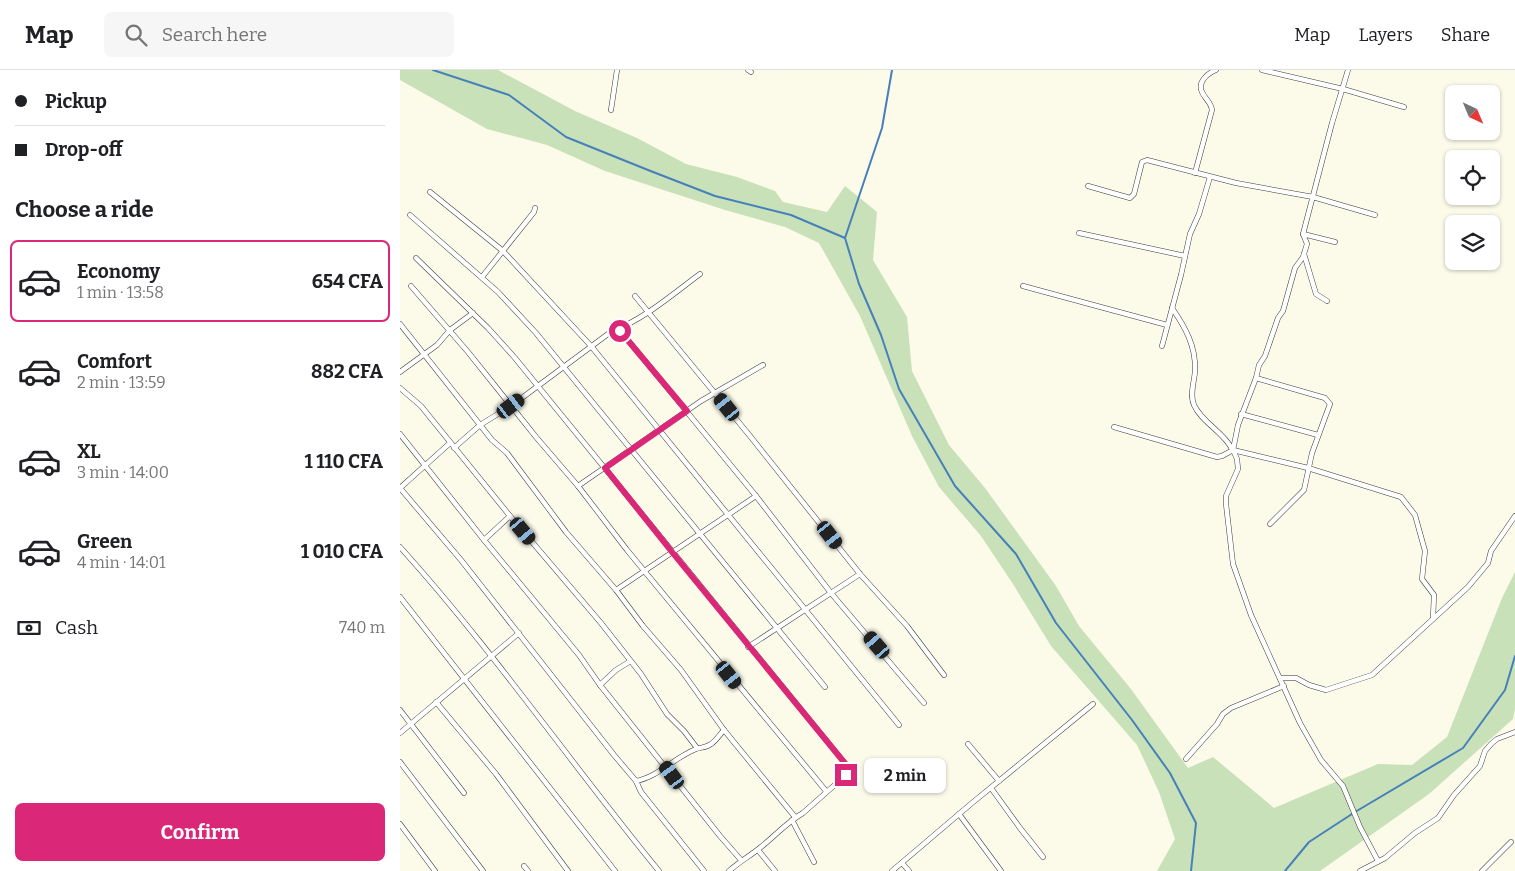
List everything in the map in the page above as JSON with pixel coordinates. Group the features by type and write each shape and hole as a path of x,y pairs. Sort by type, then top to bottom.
{"street":[{"path":"611,110 617,70"},
{"path":"1195,173 1212,110 1212,106 1202,92 1201,84 1205,77 1216,70"},
{"path":"1262,70 1343,89 1404,107"},
{"path":"1233,450 1241,414 1256,378 1258,365 1265,356 1284,305 1295,268 1304,254 1307,244 1303,234 1348,70"},
{"path":"1088,186 1130,198 1134,194 1144,160 1195,173 1313,197 1375,215"},
{"path":"1162,346 1190,234 1199,214 1210,176"},
{"path":"430,192 503,251 591,346 899,725"},
{"path":"482,277 534,212 534,208"},
{"path":"410,215 482,277 536,333 825,688"},
{"path":"1079,233 1185,256"},
{"path":"1303,234 1335,242"},
{"path":"1304,254 1316,294 1327,301"},
{"path":"416,258 473,313 515,358 748,647 848,767 849,772 803,813 729,871"},
{"path":"700,274 647,312 618,330 612,331 511,406 480,425 452,445 400,488 462,560 636,781 641,792 704,871"},
{"path":"411,286 450,330 826,791"},
{"path":"1023,286 1167,326"},
{"path":"634,296 715,392 860,574 907,626 944,675"},
{"path":"1172,308 1186,329 1190,339 1195,370 1193,387 1194,405 1208,424 1229,443 1238,462 1238,469 1226,500 1233,564 1251,615 1300,723 1321,760 1344,786 1360,827 1378,861"},
{"path":"400,372 437,345 450,330 473,313"},
{"path":"400,324 492,440 507,453 566,532 681,670 724,730 793,819 814,862"},
{"path":"618,330 756,496 831,593 924,703"},
{"path":"578,486 715,392 763,365"},
{"path":"1256,378 1325,398 1330,404 1318,435 1302,492 1270,524"},
{"path":"400,388 421,406 510,516 601,623 641,674 667,714 697,748"},
{"path":"1241,414 1318,435"},
{"path":"1114,427 1217,457 1233,450 1308,468 1398,495 1404,499 1415,515 1425,551 1422,579 1434,595 1433,618"},
{"path":"400,434 579,655 600,685 741,860"},
{"path":"616,590 756,496"},
{"path":"484,540 510,516"},
{"path":"1280,678 1296,678 1309,685 1326,690 1372,676 1468,587 1488,563 1491,551 1515,516"},
{"path":"400,547 433,583 659,871"},
{"path":"748,647 860,574"},
{"path":"400,597 615,871"},
{"path":"400,733 519,633"},
{"path":"600,685 616,670 630,662"},
{"path":"1186,759 1217,724 1223,714 1231,708 1284,686"},
{"path":"436,702 496,774 568,871"},
{"path":"892,871 1093,704"},
{"path":"400,710 464,793"},
{"path":"636,781 666,767 697,748 707,747 724,730"},
{"path":"1360,871 1385,858 1415,833 1438,818 1454,795 1480,766 1485,751 1491,744 1497,739 1515,732"},
{"path":"968,744 999,781"},
{"path":"400,762 483,871"},
{"path":"991,788 1043,857"},
{"path":"959,814 1001,871"},
{"path":"400,824 435,871"},
{"path":"1482,871 1511,842"},
{"path":"758,850 774,871"},
{"path":"902,863 909,871"}],"green space":[{"path":"400,70 498,70 575,111 637,138 686,164 737,177 775,191 783,202 827,212 845,186 877,212 873,260 907,317 912,371 949,445 985,488 1056,586 1079,626 1131,689 1188,768 1213,757 1274,808 1378,764 1412,765 1447,737 1502,598 1515,572 1515,709 1513,719 1429,794 1320,871 1157,871 1175,839 1159,792 1137,745 1051,646 981,536 939,487 912,436 860,316 819,243 785,227 725,210 605,171 547,145 487,129 400,80"}],"waterway":[{"path":"433,70 509,95 566,137 715,196 791,215 845,238 859,284 881,335 899,389 955,486 1016,554 1056,623 1132,720 1170,773 1196,823 1191,871"},
{"path":"845,238 882,128 892,70"},
{"path":"1285,871 1309,842 1355,812 1463,748 1505,690 1515,656"}],"route":[{"path":"620,331 687,411 605,468 731,623 748,647 848,767 849,772 846,775"}]}
